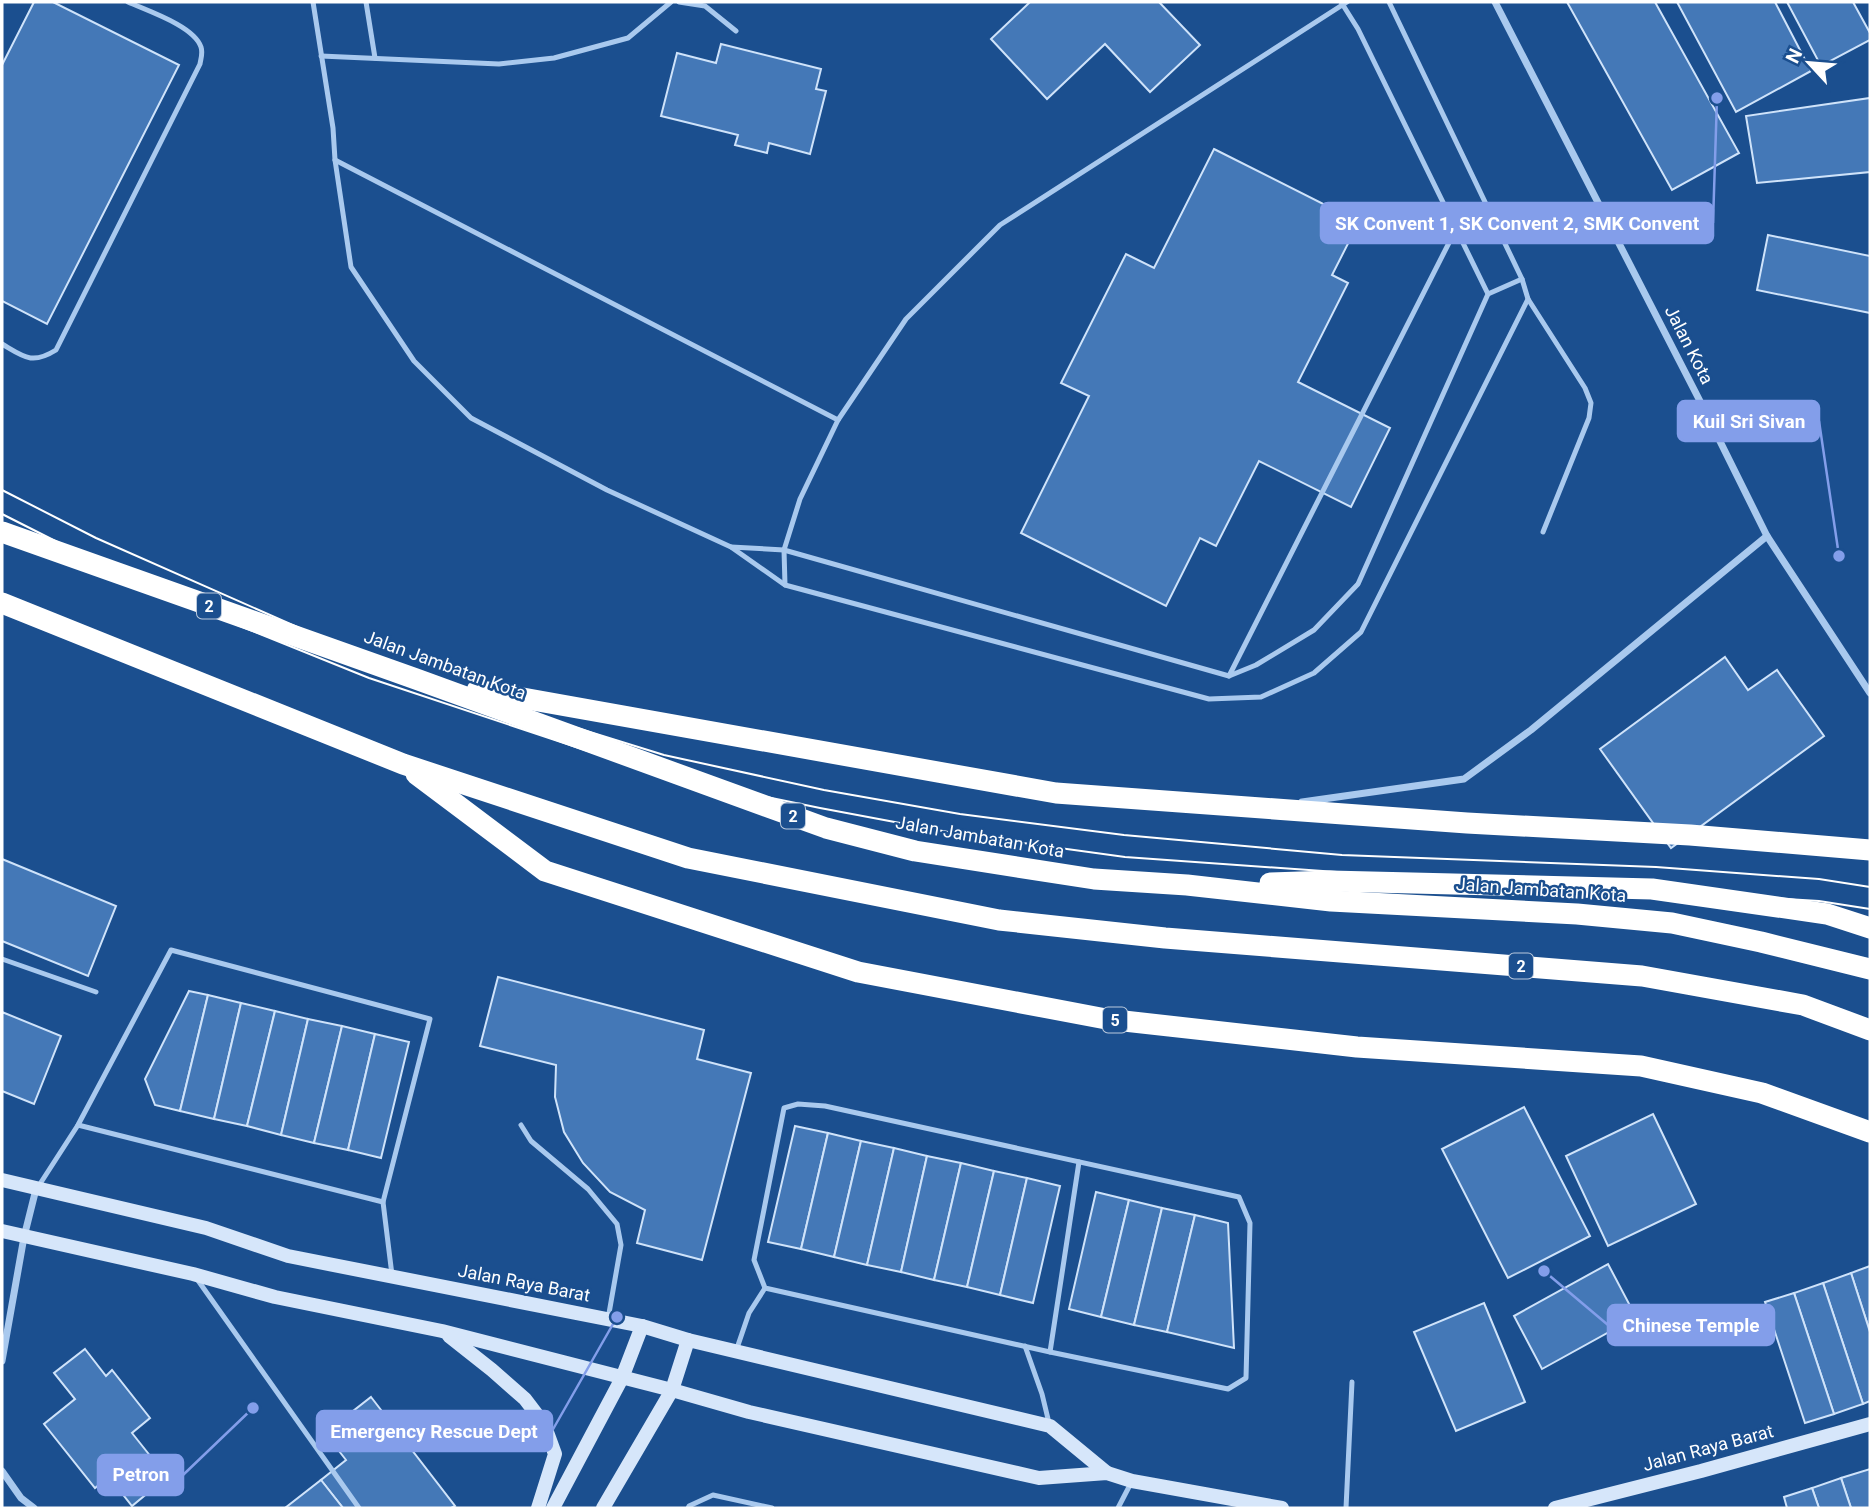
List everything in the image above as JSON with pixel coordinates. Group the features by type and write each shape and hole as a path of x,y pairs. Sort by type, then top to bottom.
{"highway":[{"name":"Jalan Jambatan Kota","path":"2,532 826,828 915,852 1094,879 1187,885 1331,901 1577,914 1672,923 1870,969"},
{"name":"2","path":"2,603 403,764 688,858 999,920 1165,938 1642,976 1803,1004 1870,1030"},
{"path":"416,679 1056,793 1467,823 1690,835 1870,850"},
{"name":"5","path":"403,764 545,872 859,972 1106,1019 1357,1047 1641,1066 1762,1093 1870,1132"},
{"path":"1187,885 1330,881 1653,889 1826,914 1870,928"}],"main road":[{"name":"Jalan Raya Barat","path":"2,1180 206,1228 288,1256 642,1326 688,1340 1050,1426 1107,1473"},
{"name":"Jalan Raya Barat","path":"2,1231 193,1273 275,1297 442,1331 749,1412 1039,1478 1107,1473 1282,1508"},
{"path":"553,1508 622,1378 642,1326"},
{"path":"442,1331 525,1399 544,1424 555,1454 538,1508"},
{"path":"603,1508 672,1390 688,1340"},
{"name":"Jalan Raya Barat","path":"1555,1508 1870,1424"}],"street":[{"name":"Jalan Kota","path":"1495,2 1767,536 1870,693"},
{"path":"1264,808 1464,779 1531,730 1767,536"},
{"path":"2,1362 24,1237 36,1189"},
{"path":"2,1471 21,1498 34,1508"}],"lane":[{"path":"2,344 25,358 42,359 56,351 200,64 202,50 198,40 188,31 128,2"},
{"path":"313,2 351,267 414,361 471,418 607,491 731,547 785,584 1209,699 1261,697 1314,673 1361,632 1528,299"},
{"path":"366,2 375,58"},
{"path":"321,56 499,64 554,58 628,38 671,2"},
{"path":"679,2 705,6 736,31"},
{"path":"1389,2 1522,279 1528,299 1585,388 1591,403 1589,418 1543,531"},
{"path":"785,584 784,550 800,499 838,420 906,319 1000,225 1344,3 1488,294"},
{"path":"335,160 838,420"},
{"path":"1229,676 1456,229"},
{"path":"731,547 784,550 1229,676 1256,665 1314,631 1358,584 1488,294 1522,279"},
{"path":"36,1189 79,1125 171,950 430,1019 383,1202 392,1276"},
{"path":"2,959 96,992"},
{"path":"798,1104 825,1105 1239,1198 1250,1223 1246,1378 1227,1389 765,1288 754,1260 784,1108 798,1104"},
{"path":"79,1125 383,1202"},
{"path":"521,1125 531,1142 588,1189 617,1224 621,1245 608,1319"},
{"path":"1050,1352 1079,1162"},
{"path":"193,1273 359,1508"},
{"path":"736,1351 749,1313 765,1288"},
{"path":"1025,1346 1050,1426"},
{"path":"1346,1508 1352,1382"},
{"path":"1118,1508 1132,1480"},
{"path":"688,1508 713,1495 772,1508"}],"building":[{"path":"34,2 53,2 179,65 47,324 2,301 2,65"},
{"path":"1030,2 1159,2 1200,45 1150,92 1105,44 1047,99 991,39"},
{"path":"1567,2 1655,2 1739,153 1672,190"},
{"path":"1677,2 1775,2 1811,71 1736,112"},
{"path":"1787,2 1853,2 1870,33 1870,40 1821,66"},
{"path":"721,44 821,69 816,89 826,91 810,154 769,143 767,153 735,145 738,135 661,116 677,53 716,63"},
{"path":"1870,98 1870,172 1757,183 1746,116"},
{"path":"1214,149 1359,222 1332,275 1348,283 1298,382 1390,428 1351,507 1259,461 1216,546 1200,538 1166,606 1021,533 1089,396 1061,383 1126,254 1154,268"},
{"path":"1768,235 1870,256 1870,313 1757,290"},
{"path":"1725,657 1748,690 1777,670 1824,736 1671,848 1600,749"},
{"path":"2,859 116,906 88,976 2,941"},
{"path":"498,977 704,1030 697,1059 751,1073 702,1260 637,1243 645,1210 610,1192 583,1163 564,1132 555,1097 556,1065 480,1046"},
{"path":"189,991 208,995 180,1111 155,1105 145,1079"},
{"path":"208,995 241,1003 214,1119 180,1111"},
{"path":"241,1003 275,1011 247,1126 214,1119"},
{"path":"275,1011 308,1019 281,1135 247,1126"},
{"path":"2,1012 61,1036 34,1104 2,1091"},
{"path":"308,1019 342,1026 314,1143 281,1135"},
{"path":"342,1026 375,1034 348,1150 314,1143"},
{"path":"375,1034 409,1042 381,1158 348,1150"},
{"path":"1524,1107 1590,1236 1508,1278 1442,1149"},
{"path":"1653,1114 1696,1204 1608,1246 1566,1156"},
{"path":"795,1126 828,1133 801,1249 768,1242"},
{"path":"828,1133 861,1141 834,1257 801,1249"},
{"path":"861,1141 894,1148 867,1265 834,1257"},
{"path":"894,1148 927,1156 901,1272 867,1265"},
{"path":"927,1156 961,1163 934,1280 901,1272"},
{"path":"961,1163 994,1171 967,1287 934,1280"},
{"path":"994,1171 1027,1178 1000,1295 967,1287"},
{"path":"1027,1178 1060,1186 1033,1303 1000,1295"},
{"path":"1096,1192 1129,1200 1101,1317 1069,1309"},
{"path":"1129,1200 1162,1208 1134,1325 1101,1317"},
{"path":"1162,1208 1195,1215 1167,1332 1134,1325"},
{"path":"1195,1215 1228,1223 1234,1348 1167,1332"},
{"path":"1608,1264 1636,1317 1542,1369 1514,1316"},
{"path":"1870,1266 1870,1332 1851,1273"},
{"path":"1851,1273 1870,1332 1870,1401 1863,1404 1823,1283"},
{"path":"1823,1283 1863,1404 1834,1414 1794,1293"},
{"path":"1794,1293 1834,1414 1805,1423 1765,1302"},
{"path":"1484,1303 1525,1402 1456,1431 1414,1332"},
{"path":"85,1349 106,1376 112,1370 150,1418 132,1433 167,1477 132,1506 109,1477 95,1488 44,1424 75,1399 54,1373"},
{"path":"371,1397 455,1506 343,1508 321,1480 346,1460 325,1433"},
{"path":"1870,1469 1870,1508 1851,1508 1841,1478"},
{"path":"1841,1478 1851,1508 1819,1508 1812,1488"},
{"path":"321,1480 343,1508 285,1508"},
{"path":"1812,1488 1819,1508 1787,1508 1784,1497"}],"tram line":[{"path":"2,490 96,538 365,657 519,710 664,755 824,790 960,814 1124,835 1342,855 1656,867 1819,879 1870,887"},
{"path":"2,514 87,557 225,620 369,678 660,775 964,835 1125,857 1819,901 1870,909"}],"place":[{"name":"SK Convent 1, SK Convent 2, SMK Convent","path":"1717,98"},
{"name":"Kuil Sri Sivan","path":"1839,556"},
{"name":"Chinese Temple","path":"1544,1271"},
{"name":"Emergency Rescue Dept","path":"617,1317"},
{"name":"Petron","path":"253,1408"}]}
